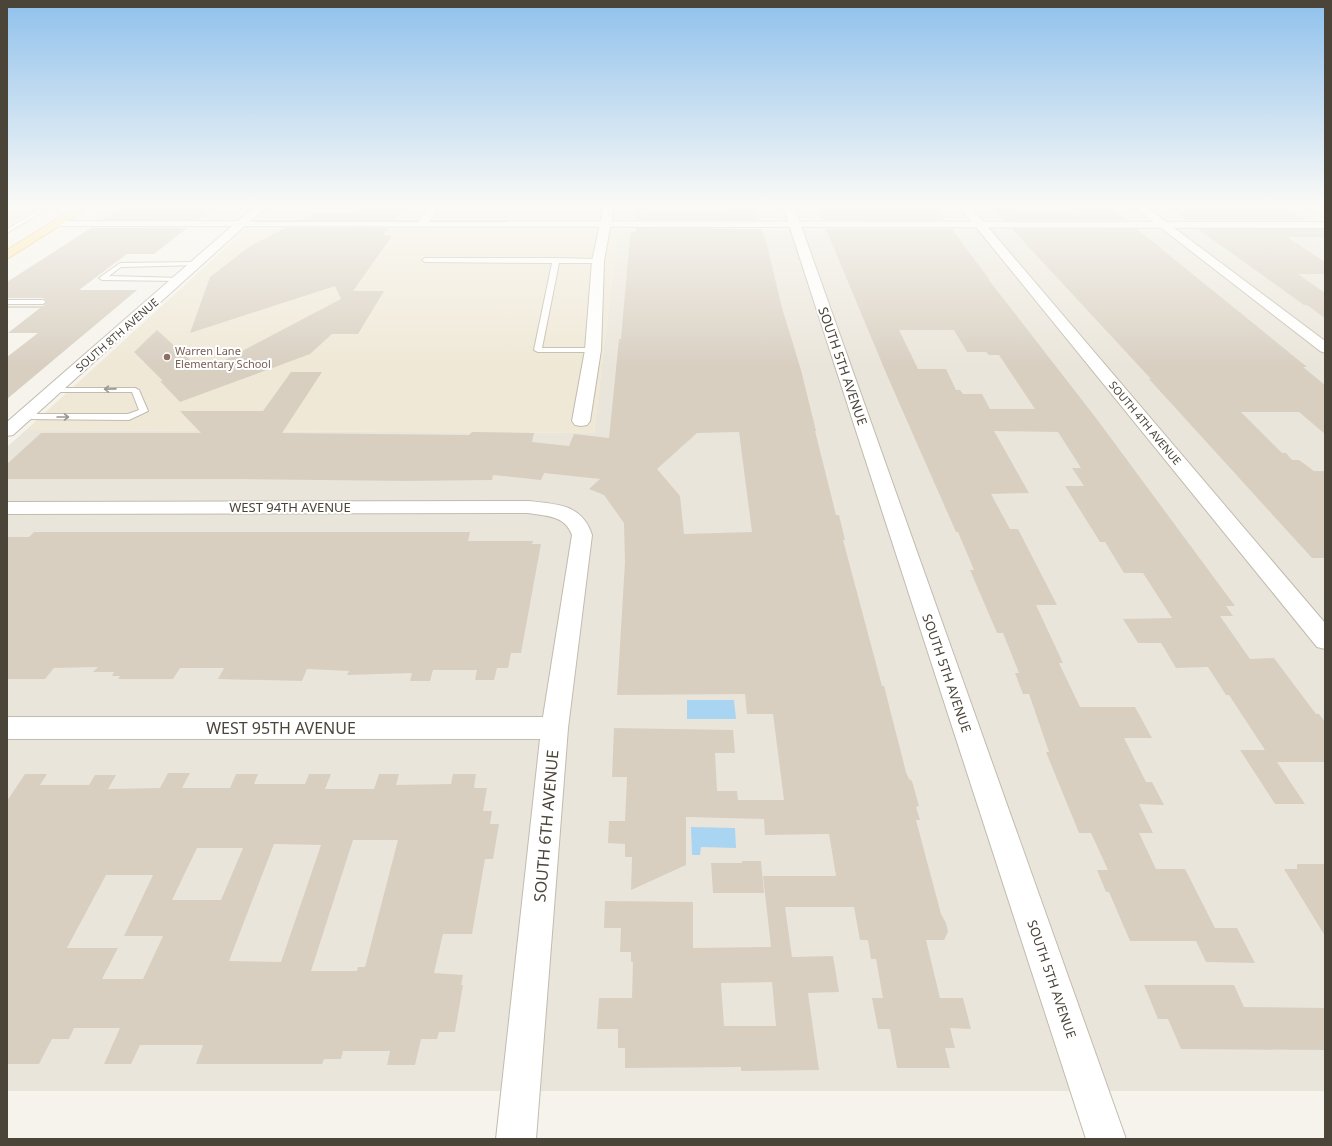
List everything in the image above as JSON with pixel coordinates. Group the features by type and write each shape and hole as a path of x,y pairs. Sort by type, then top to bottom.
{"street":[{"name":"SOUTH 8TH AVENUE","path":"7,432 202,259"},
{"name":"SOUTH 5TH AVENUE","path":"806,259 1106,1139"},
{"name":"SOUTH 4TH AVENUE","path":"1009,259 1325,640"},
{"path":"1208,259 1325,348"},
{"path":"581,421 593,350 598,261"},
{"name":"WEST 94TH AVENUE","path":"7,508 528,507 552,510 573,517"},
{"name":"SOUTH 6TH AVENUE","path":"516,1139 555,728 582,535 580,524 573,517"},
{"name":"WEST 95TH AVENUE","path":"7,728 555,728"}],"lane":[{"path":"425,260 598,261"},
{"path":"556,260 538,350 593,350"},
{"path":"180,279 102,278 120,265 197,264"},
{"path":"7,302 43,302"},
{"path":"24,417 129,416 144,412 135,390 54,390"}],"shaded area":[{"path":"213,259 615,259 594,433 26,430"},
{"path":"615,259 1325,259 1325,1091 7,1091 7,447 26,430 594,433"}],"water":[{"path":"687,700 734,700 736,719 687,719"},
{"path":"691,827 735,828 736,848 701,847 700,855 692,855"}],"building":[{"path":"42,259 120,259 79,290 137,290 7,399 7,357 38,333 8,333 40,308 7,308 7,306 43,306 47,302 43,298 7,298 7,282"},
{"path":"233,259 375,259 353,291 384,291 358,334 332,334 310,354 180,402 160,381 163,381 134,352 157,330 201,370 227,359 341,299 335,286 190,333 210,277"},
{"path":"628,259 770,259 782,308 801,370 836,515 839,515 845,540 843,540 882,686 884,686 906,772 909,779 912,781 919,806 916,807 920,820 916,820 941,914 946,923 948,932 944,940 926,940 940,998 963,998 971,1029 950,1028 955,1048 945,1048 950,1068 897,1068 890,1029 878,1029 872,998 883,998 876,959 871,959 868,940 860,940 854,907 785,907 792,957 833,956 839,992 808,993 819,1070 741,1071 741,1067 625,1068 625,1048 618,1048 618,1029 597,1029 599,998 632,998 633,962 631,962 631,952 620,952 621,928 604,928 605,901 693,902 693,948 771,947 763,876 836,876 829,834 765,835 764,819 686,817 686,865 631,890 632,857 625,857 625,844 608,843 609,821 625,821 627,777 612,777 614,728 733,730 735,753 715,753 717,791 737,791 738,800 784,800 773,714 747,714 745,694 617,695 625,562 624,523 604,495 589,489 600,479 544,473 541,480 493,475 492,480 406,481 7,479 7,464 41,433 201,433 180,411 263,411 291,372 322,372 282,433 469,435 472,432 534,433 532,442 569,446 574,434 609,438 619,339 621,339","holes":["739,432 752,532 684,534 680,496 657,469 697,433","772,982 776,1026 724,1026 721,983"]},
{"path":"839,259 975,259 1096,418 1235,606 1226,606 1233,616 1220,616 1250,659 1274,658 1316,714 1319,714 1325,722 1325,762 1277,762 1305,804 1275,804 1240,750 1265,750 1229,695 1226,695 1208,667 1176,668 1161,643 1138,643 1123,619 1172,618 1143,573 1124,573 1105,542 1100,542 1065,486 1084,486 1072,468 1081,468 1058,432 994,431 1029,493 991,494 1010,529 1018,529 1057,605 1036,605 1063,663 1059,663 1080,707 1135,707 1152,738 1124,738 1146,782 1152,782 1164,805 1139,804 1153,833 1139,833 1156,869 1185,869 1215,928 1237,928 1255,963 1206,962 1196,941 1130,941 1109,892 1106,892 1097,870 1108,870 1091,833 1079,833 1046,752 1049,752 1029,694 1023,694 1015,673 1019,673 1003,633 997,633 970,570 974,570 958,532 956,532 889,380","holes":["899,330 954,330 967,352 986,352 989,355 999,355 1035,409 990,409 982,394 963,394 960,390 956,390 946,369 918,369"]},
{"path":"1040,259 1175,259 1307,367 1303,367 1325,385 1325,434 1299,412 1241,412 1282,453 1286,453 1292,460 1299,460 1314,471 1325,471 1325,558 1312,558 1149,379 1151,379"},
{"path":"1241,259 1321,259 1325,262 1325,274 1298,274 1325,293 1325,318 1307,305 1304,305"},
{"path":"34,532 470,532 468,541 533,541 532,544 541,544 521,653 511,653 508,668 497,668 494,680 475,680 477,670 433,670 430,681 410,681 412,673 347,675 349,671 307,669 302,681 218,679 224,668 180,668 173,679 118,679 120,676 112,676 114,672 93,672 98,667 54,668 45,679 7,679 7,537 29,537"},
{"path":"168,773 190,773 182,788 230,788 236,774 258,774 254,784 305,784 309,774 331,774 325,789 374,789 379,774 399,774 396,785 451,784 453,774 476,774 474,788 487,788 483,811 492,811 490,824 499,824 493,859 485,859 472,934 443,934 434,973 463,975 461,985 463,985 455,1032 439,1032 437,1039 421,1039 415,1065 387,1065 390,1051 343,1051 341,1059 324,1059 322,1064 196,1064 203,1045 140,1045 131,1064 104,1064 120,1028 74,1028 69,1039 52,1039 39,1064 7,1064 7,801 25,774 47,774 40,785 89,785 95,775 116,775 108,789 160,788","holes":["353,840 398,840 365,967 358,967 357,971 311,971","274,844 321,845 281,962 229,961","197,848 243,848 221,900 172,900","106,875 153,875 124,936 163,936 143,979 102,979 118,948 67,948"]},
{"path":"742,861 761,861 764,893 713,893 711,863 742,863"},
{"path":"1297,864 1325,864 1325,936 1284,869 1297,869"},
{"path":"1144,985 1234,985 1244,1007 1325,1008 1325,1050 1181,1049 1168,1019 1158,1019"}],"place":[{"name":"Warren Lane Elementary School","path":"167,357"}]}
